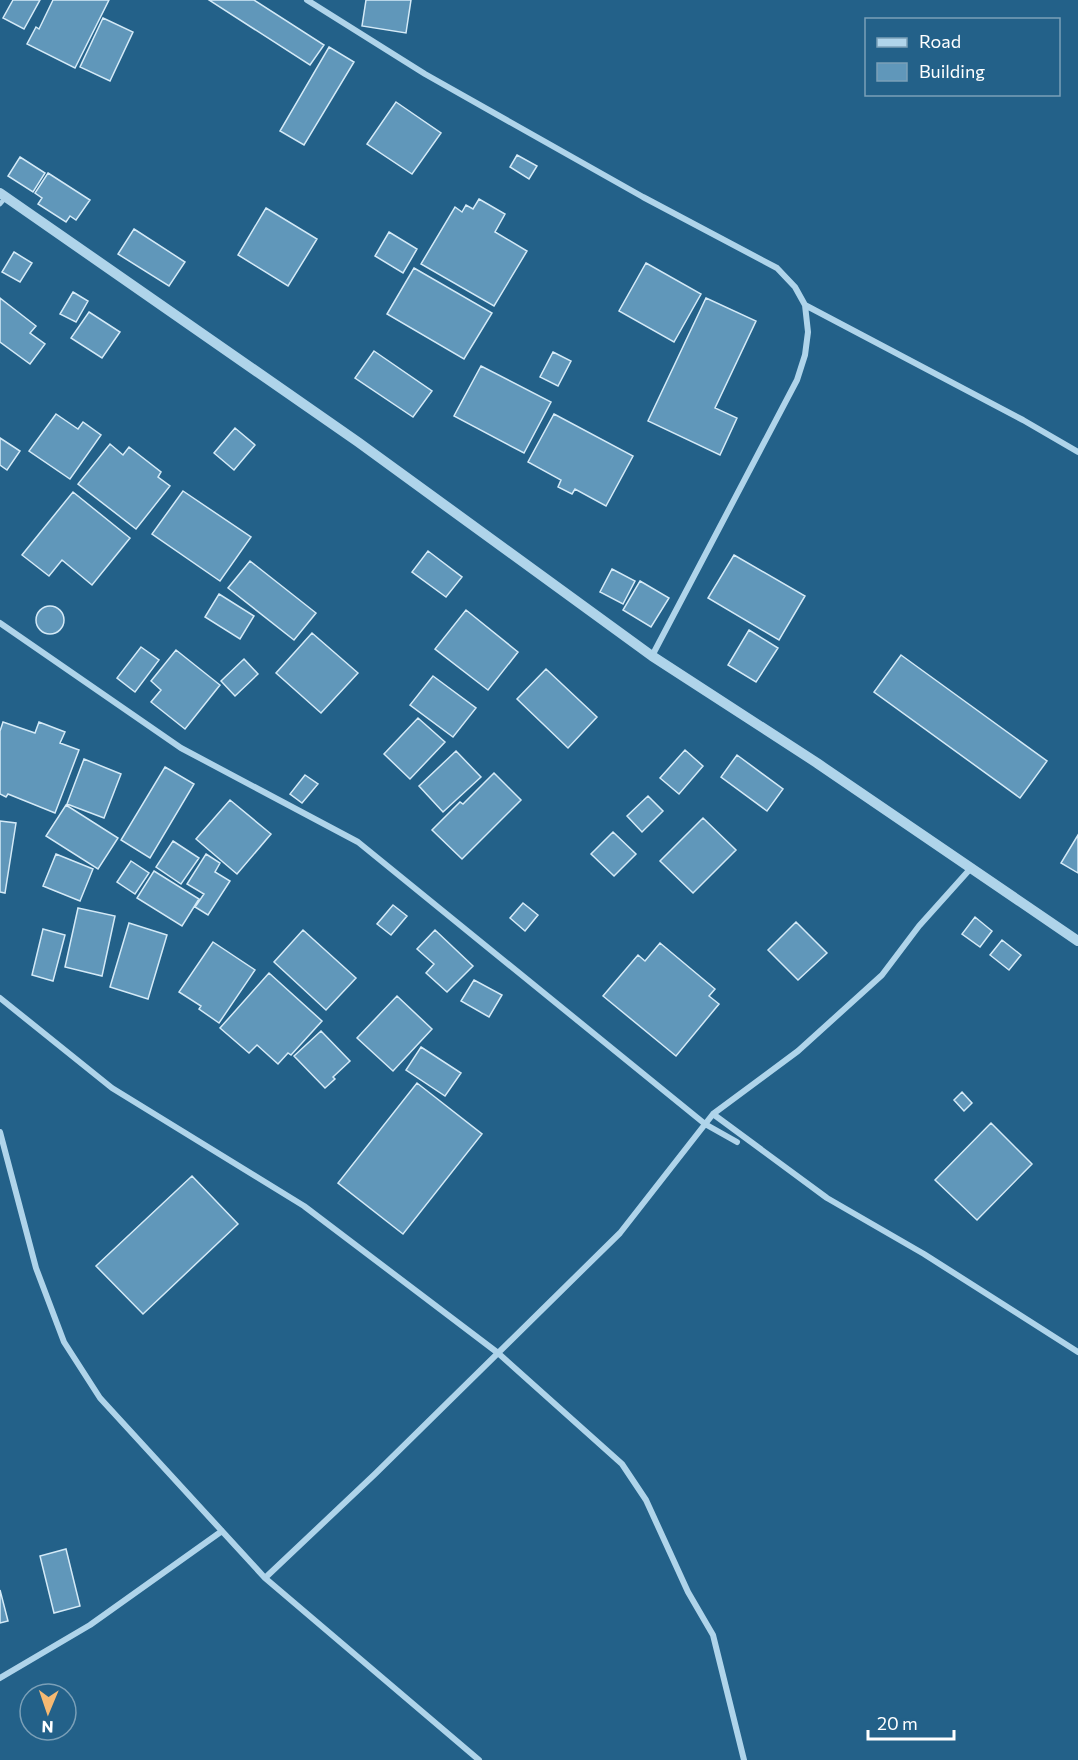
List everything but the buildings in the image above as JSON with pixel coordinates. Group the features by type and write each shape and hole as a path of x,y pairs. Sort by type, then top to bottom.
{"street":[{"path":"307,0 320,3 425,74 643,197 777,268 795,287 805,306 808,332 805,355 797,380 652,656"},
{"path":"2,198 358,442 652,656 818,763 1078,941"},
{"path":"805,306 1012,414 1078,452"},
{"path":"0,623 181,748 358,842 705,1124 737,1142"},
{"path":"265,1578 375,1474 620,1233 713,1114 798,1051 882,975 919,926 971,868"},
{"path":"0,998 112,1088 304,1206 498,1353 622,1464 646,1500 688,1592 713,1635 744,1760"},
{"path":"713,1114 827,1198 924,1254 1078,1352"},
{"path":"0,1132 36,1268 64,1342 100,1398 265,1578 479,1760"},
{"path":"0,1678 90,1625 222,1531"}]}
